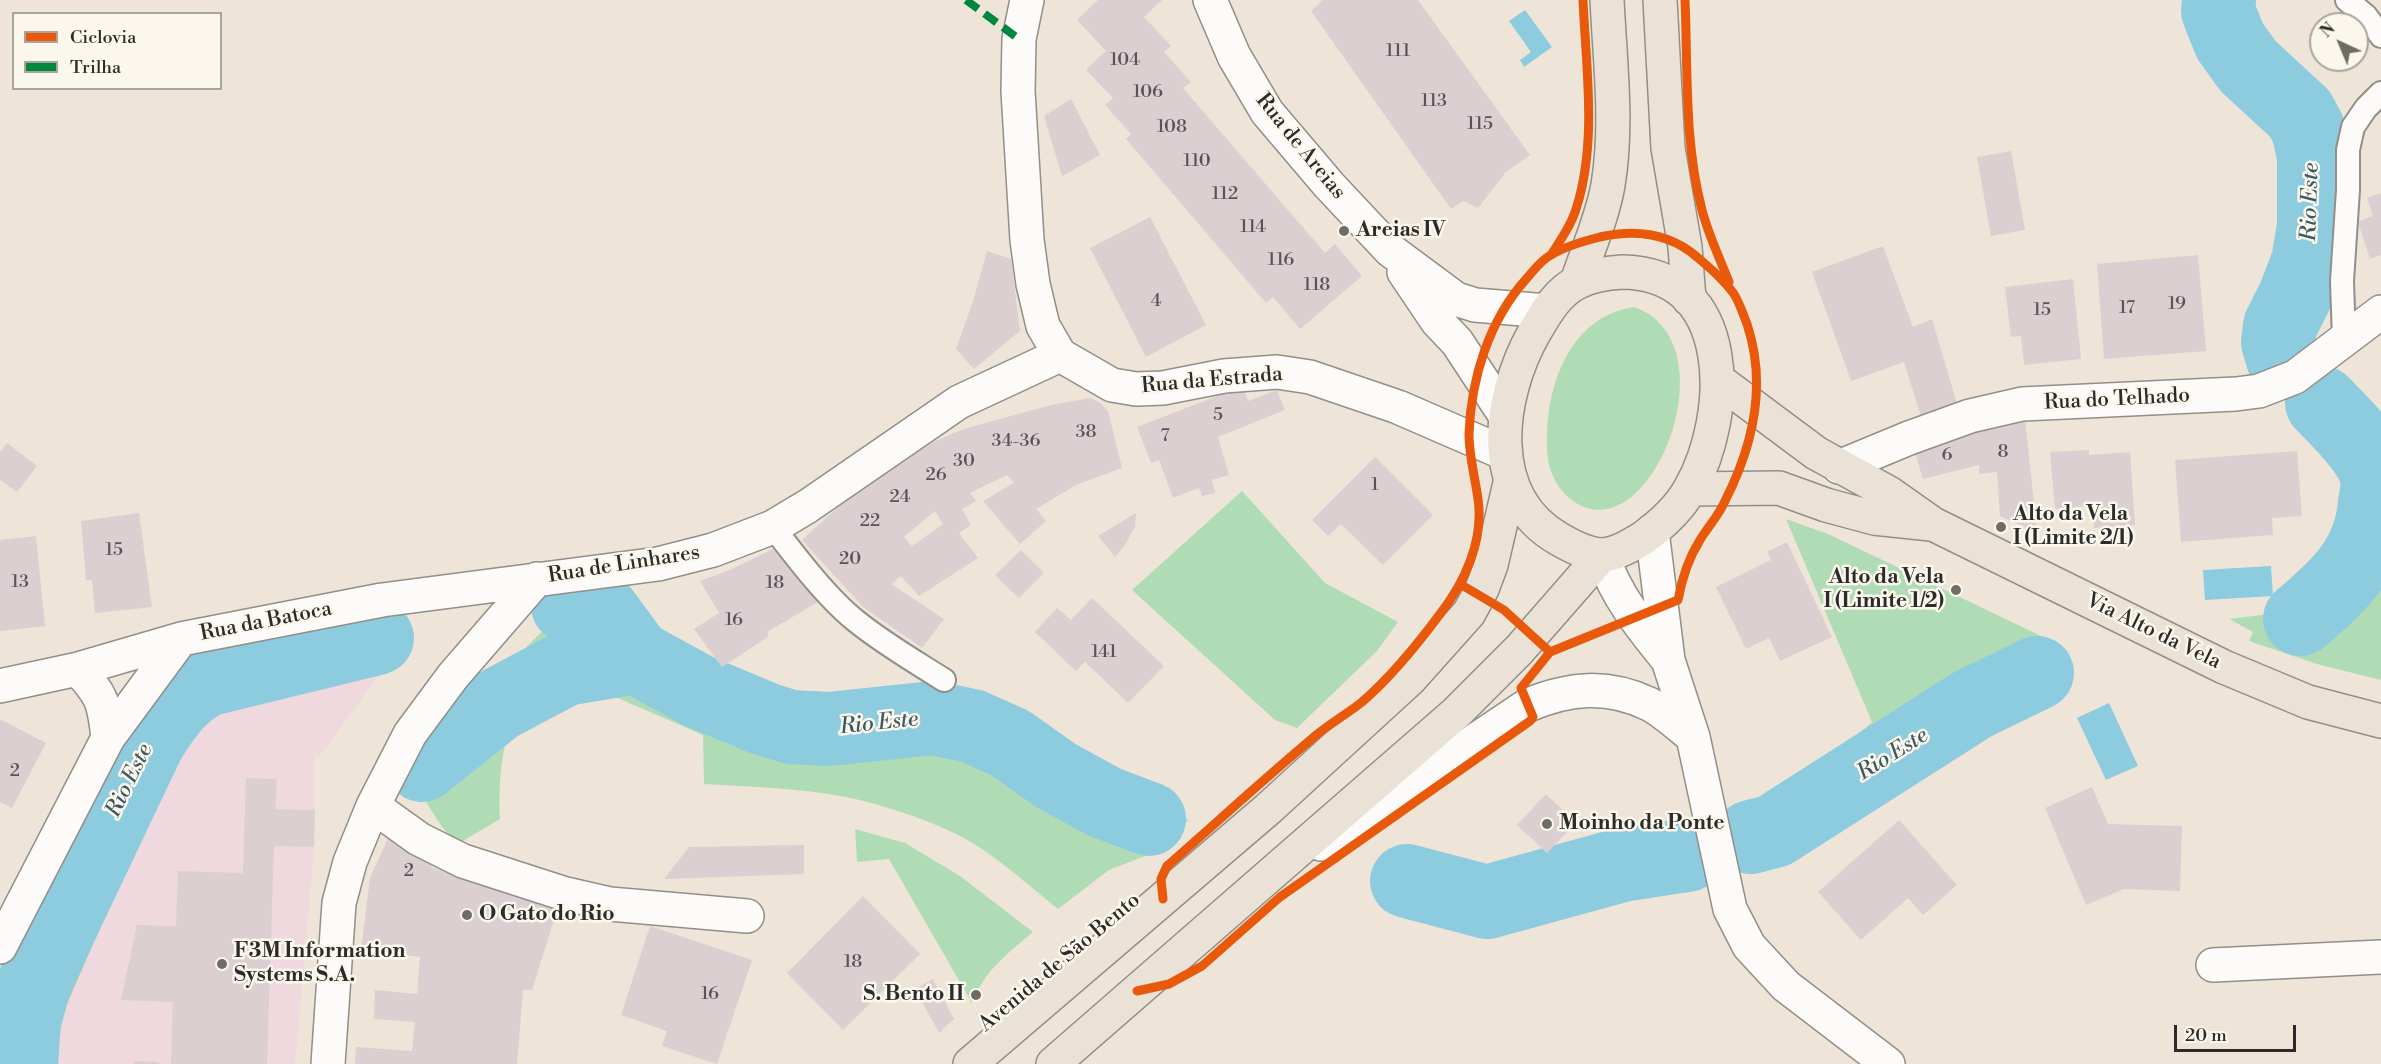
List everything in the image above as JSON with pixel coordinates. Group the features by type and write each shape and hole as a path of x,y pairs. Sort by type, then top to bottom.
{"main road":[{"path":"1576,282 1602,211 1608,184 1612,116 1607,0"},
{"path":"1660,0 1668,148 1685,247 1689,299"},
{"path":"1053,1064 1456,713 1519,650 1602,555 1627,547 1652,531 1667,519 1690,489 1710,436 1716,410 1718,380 1716,353 1700,311 1689,299 1664,280 1642,272 1599,274 1576,282"},
{"name":"Avenida de São Bento","path":"970,1064 1268,809 1410,679 1458,627 1482,589 1491,565 1507,468 1505,415 1517,369 1547,311 1561,294 1576,282"},
{"name":"Via Alto da Vela","path":"1718,380 1816,453 1889,493 1933,524 2224,667 2308,702 2381,721"},
{"name":"Via Alto da Vela","path":"1690,489 1779,488 1800,483 1839,467"},
{"path":"1507,468 1530,515 1547,532 1572,546 1602,555"},
{"name":"Via Alto da Vela","path":"1779,488 1826,506 1874,518 1933,524"}],"street":[{"name":"Rua da Estrada","path":"1027,0 1019,39 1018,91 1027,240 1033,284 1043,326 1060,355 1112,385 1136,389 1163,388 1224,376 1278,372 1310,376 1398,407 1507,468"},
{"name":"Rua de Areias","path":"1210,0 1234,56 1267,112 1390,250 1437,321 1457,342 1505,415"},
{"name":"Rua de Areias","path":"1390,250 1456,299 1475,305 1547,311"},
{"name":"Rua do Telhado","path":"1839,467 1970,416 2022,404 2259,391 2295,377 2381,312"},
{"name":"Rua de Linhares","path":"328,1064 339,903 350,862 373,806 410,734 453,676 537,579 658,564 713,550 773,527 808,506 959,402 1060,355"},
{"path":"1652,531 1668,660 1693,737 1730,909 1749,946 1786,986 1888,1064"},
{"path":"1602,555 1610,579 1619,595 1668,660"},
{"name":"Rua da Batoca","path":"0,686 78,669 181,639 382,600 537,579"},
{"path":"0,947 108,738 181,639"},
{"path":"78,669 99,693 108,738"},
{"path":"1276,872 1347,828 1528,705 1549,696 1575,690 1622,694 1650,704 1693,737"},
{"path":"373,806 418,839 463,861 562,893 610,904 747,916"},
{"path":"2213,965 2381,957"}],"lane":[{"path":"2347,0 2366,16 2381,36"},
{"path":"2344,340 2342,281 2348,190 2348,150 2353,127 2366,108 2381,93"},
{"path":"773,527 804,566 854,619 881,640 944,680"}],"shaded area":[{"path":"388,663 324,750 320,755 314,756 314,847 295,1064 57,1064 56,1050 64,1011 142,831 165,759 188,726 214,708 248,693"}],"green space":[{"path":"1634,307 1663,327 1678,359 1679,396 1671,435 1654,471 1631,497 1605,509 1576,503 1557,484 1548,458 1549,411 1554,387 1562,364 1574,344 1590,327 1610,314"},
{"path":"1242,491 1325,583 1398,622 1377,651 1297,728 1275,720 1132,590"},
{"path":"1786,519 1828,534 2062,646 1994,677 1929,712 1801,796 1747,827 1743,814 1824,764 1872,722"},
{"path":"2381,522 2381,680 2317,664 2249,641 2253,632 2229,619 2285,612 2290,608 2305,628 2344,595 2354,582 2370,555"},
{"path":"627,593 641,626 722,667 801,714 865,713 920,707 949,693 1004,710 1035,727 1084,766 1137,801 1189,820 1145,856 1109,870 1058,909 981,848 942,827 915,817 873,803 828,794 704,784 703,735 583,683 512,715 502,767 500,819 456,845 421,794 416,770 432,743 558,615 591,598"},
{"path":"395,647 388,663 248,693 214,708 188,726 165,759 142,831 64,1011 56,1050 57,1064 38,1064 38,1027 49,988 154,754 178,720 201,697 240,680"},
{"path":"855,829 905,843 960,876 1033,932 990,972 972,1003 889,859 857,862"}],"water":[{"path":"1525,10 1552,47 1524,67 1520,60 1531,52 1509,21"},
{"path":"2271,566 2273,596 2205,600 2203,570"},
{"path":"2109,703 2138,766 2106,780 2077,718"}],"building":[{"path":"1098,0 1162,0 1144,17 1171,46 1164,52 1191,82 1183,88 1325,253 1335,244 1362,276 1300,329 1273,297 1266,303 1126,139 1131,134 1105,105 1113,98 1086,70 1106,51 1077,20"},
{"path":"1323,0 1418,0 1530,155 1506,172 1478,208 1463,201 1451,209 1311,11"},
{"path":"1071,99 1100,155 1062,176 1044,116"},
{"path":"2011,151 2025,230 1991,236 1977,157"},
{"path":"2381,193 2381,255 2370,259 2358,222 2373,216 2367,198"},
{"path":"1150,217 1206,325 1146,357 1090,248"},
{"path":"1883,246 1913,327 1932,319 1958,407 1922,420 1904,362 1851,381 1812,272"},
{"path":"987,251 1011,259 1020,331 974,369 956,349"},
{"path":"2198,255 2206,351 2104,359 2097,264"},
{"path":"2073,279 2081,359 2024,365 2021,336 2011,337 2005,287"},
{"path":"1243,386 1248,401 1277,390 1285,410 1218,437 1229,475 1212,480 1215,493 1202,496 1199,488 1173,498 1159,460 1151,463 1137,427"},
{"path":"1091,398 1100,403 1108,411 1122,468 1076,485 1036,509 1046,521 1020,544 983,501 1014,483 1007,475 970,493 976,501 962,509 971,525 959,533 978,558 919,596 901,576 891,584 944,619 922,648 863,607 802,540 862,485 935,441 964,429 1051,405","holes":["935,511 943,524 912,546 904,537"]},
{"path":"2025,418 2037,533 2000,516 1997,472 1979,474 1979,465 1923,479 1913,446"},
{"path":"7,443 37,466 17,492 0,480 0,452"},
{"path":"2089,450 2089,455 2130,452 2135,525 2094,528 2093,506 2055,509 2050,452"},
{"path":"2297,451 2302,516 2272,518 2273,535 2181,542 2175,460"},
{"path":"1375,457 1433,515 1383,565 1341,524 1328,536 1312,520"},
{"path":"139,513 152,607 95,613 92,580 86,580 81,521"},
{"path":"1136,513 1135,527 1115,557 1098,536"},
{"path":"36,536 45,626 0,631 0,540"},
{"path":"1787,542 1832,637 1780,661 1769,638 1746,649 1716,587 1771,560 1767,552"},
{"path":"779,546 823,599 767,632 769,636 722,667 694,629 719,613 700,581 732,569"},
{"path":"1021,550 1044,573 1019,598 995,575"},
{"path":"1092,598 1164,666 1128,703 1085,662 1076,671 1035,632 1057,608 1071,620"},
{"path":"0,719 46,743 12,808 0,802"},
{"name":"F3M Information Systems S.A.","path":"246,778 277,779 275,809 315,810 314,847 274,846 267,1064 171,1064 173,1002 121,1000 137,925 176,926 178,871 243,873"},
{"path":"2092,787 2108,824 2182,826 2180,891 2124,889 2086,905 2045,808"},
{"name":"Moinho da Ponte","path":"1546,794 1576,823 1547,853 1517,825"},
{"path":"1899,820 1957,885 1923,915 1908,898 1861,940 1818,892"},
{"path":"389,836 433,858 431,867 559,904 532,990 523,990 517,1064 355,1064 356,1047 412,1051 415,1022 374,1019 375,990 417,994 420,957 361,951 370,878"},
{"path":"804,845 804,874 664,879 689,847"},
{"path":"863,896 920,954 843,1030 787,973"},
{"path":"650,926 752,960 717,1064 662,1046 667,1031 621,1015"},
{"path":"933,979 954,1019 939,1033 915,989"},
{"path":"134,1061 159,1062 159,1064 134,1064"}],"waterway":[{"name":"Rio Este","path":"2219,0 2218,11 2230,41 2248,66 2300,114 2308,129 2314,156 2314,226 2308,262 2280,326 2278,342 2283,359"},
{"name":"Rio Este","path":"2300,619 2328,595 2360,555 2372,522 2378,486 2374,466 2362,446 2322,403"},
{"path":"568,606 602,611 636,657"},
{"name":"Rio Este","path":"21,1064 24,1021 36,978 149,740 174,705 190,690 209,679 377,638"},
{"name":"Rio Este","path":"422,765 497,705 565,669 636,657 698,691 765,719 791,727 829,729 933,718 972,726 1010,743 1055,775 1104,802 1149,819"},
{"name":"Rio Este","path":"1751,837 1774,831 1973,704 2037,673"},
{"name":"Rio Este","path":"1407,881 1487,902 1622,865 1687,855"}],"marked path":[{"path":"966,0 1019,39"}],"cycle path":[{"path":"1551,255 1575,213 1587,156 1589,104 1583,0"},
{"path":"1685,0 1688,105 1696,184 1707,228 1729,282"},
{"path":"1137,991 1169,984 1202,966 1280,897 1530,721 1533,717 1521,688 1550,652 1678,600 1692,554 1723,506 1743,459 1750,437 1756,392 1753,347 1740,305 1726,284 1697,257 1663,238 1626,233 1581,242 1556,252 1541,262 1527,278 1502,312 1492,331 1478,371 1469,434 1478,499 1478,530 1471,560 1449,602 1413,649 1373,692 1314,737 1167,866 1161,879 1163,899"},
{"path":"1460,584 1504,610 1550,652"}],"place":[{"name":"Areias IV","path":"1344,231"},
{"name":"Alto da Vela I (Limite 2/1)","path":"2001,527"},
{"name":"Alto da Vela I (Limite 1/2)","path":"1956,590"},
{"name":"Moinho da Ponte","path":"1547,824"},
{"name":"O Gato do Rio","path":"467,915"},
{"name":"F3M Information Systems S.A.","path":"222,964"},
{"name":"S. Bento II","path":"976,995"}]}
